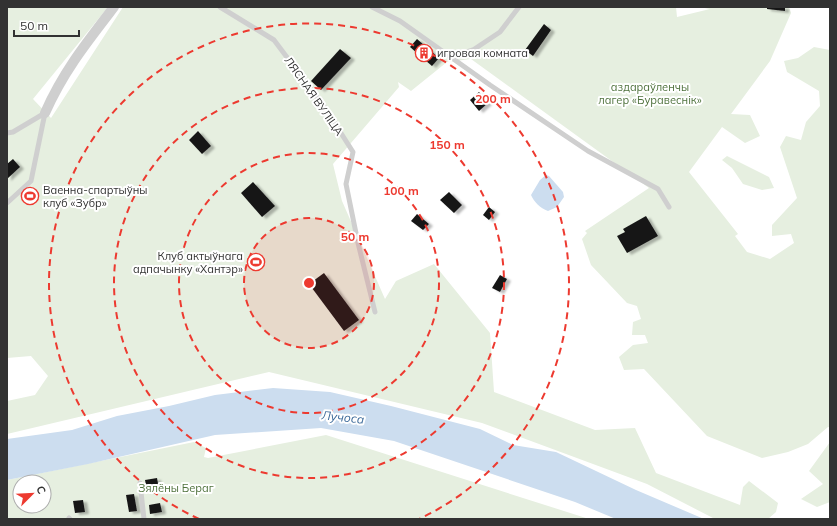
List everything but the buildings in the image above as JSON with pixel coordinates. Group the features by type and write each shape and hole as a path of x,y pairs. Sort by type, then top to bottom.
{"street":[{"path":"45,112 54,91 74,59 114,7"}],"lane":[{"name":"ЛЯСНАЯ ВУЛІЦА","path":"220,7 274,40 325,108 353,152 346,184 358,243 375,312"},
{"path":"372,7 400,21 490,85 588,151 658,189 669,206"},
{"path":"450,57 473,50 500,32 519,7"},
{"path":"7,133 13,132 45,112"},
{"path":"7,203 31,181 45,112"},
{"path":"140,483 144,519"}],"green space":[{"name":"аздараўленчы лагер «Буравеснік»","path":"7,7 108,7 33,99 51,118 123,7 676,7 677,17 710,9 699,7 789,7 791,13 770,61 731,114 750,115 760,136 745,143 722,127 689,172 738,234 735,236 747,252 770,259 794,243 791,234 772,236 772,225 797,198 780,147 786,136 801,140 806,122 820,106 819,91 787,72 784,61 798,58 814,47 830,50 830,427 828,427 808,444 788,452 762,458 707,436 644,369 624,370 619,357 633,345 648,343 645,335 632,335 633,322 641,319 637,306 627,303 591,265 582,239 587,233 585,231 649,188 471,59 447,62 411,91 398,82 399,87 333,164 342,201 385,299 396,281 434,264 490,333 494,392 595,430 635,428 656,473 740,505 743,487 749,481 778,503 776,512 768,519 713,518 647,484 482,423 269,372 7,434 7,401 35,395 48,376 31,356 7,358"},
{"path":"727,156 769,177 774,188 762,190 743,184 732,168 722,160"},
{"name":"Зялёны Бераг","path":"326,435 589,519 7,519 7,480 12,479 12,514 52,514 52,474 37,474 194,442 206,448 204,457 208,458"},
{"path":"830,442 830,502 817,507 801,499 823,484 809,471"}],"water":[{"path":"546,175 549,176 563,192 564,197 557,207 548,211 542,208 531,195 540,180"},
{"name":"Лучоса","path":"273,388 330,392 391,406 480,429 513,445 556,452 636,490 704,519 616,519 575,502 394,441 321,428 215,435 37,474 12,474 12,479 7,480 7,439 72,430 117,416 215,395"}],"place":[{"name":"игровая комната","path":"424,53"},
{"name":"Ваенна-спартыўны клуб «Зубр»","path":"30,196"},
{"name":"Клуб актыўнага адпачынку «Хантэр»","path":"256,262"}]}
